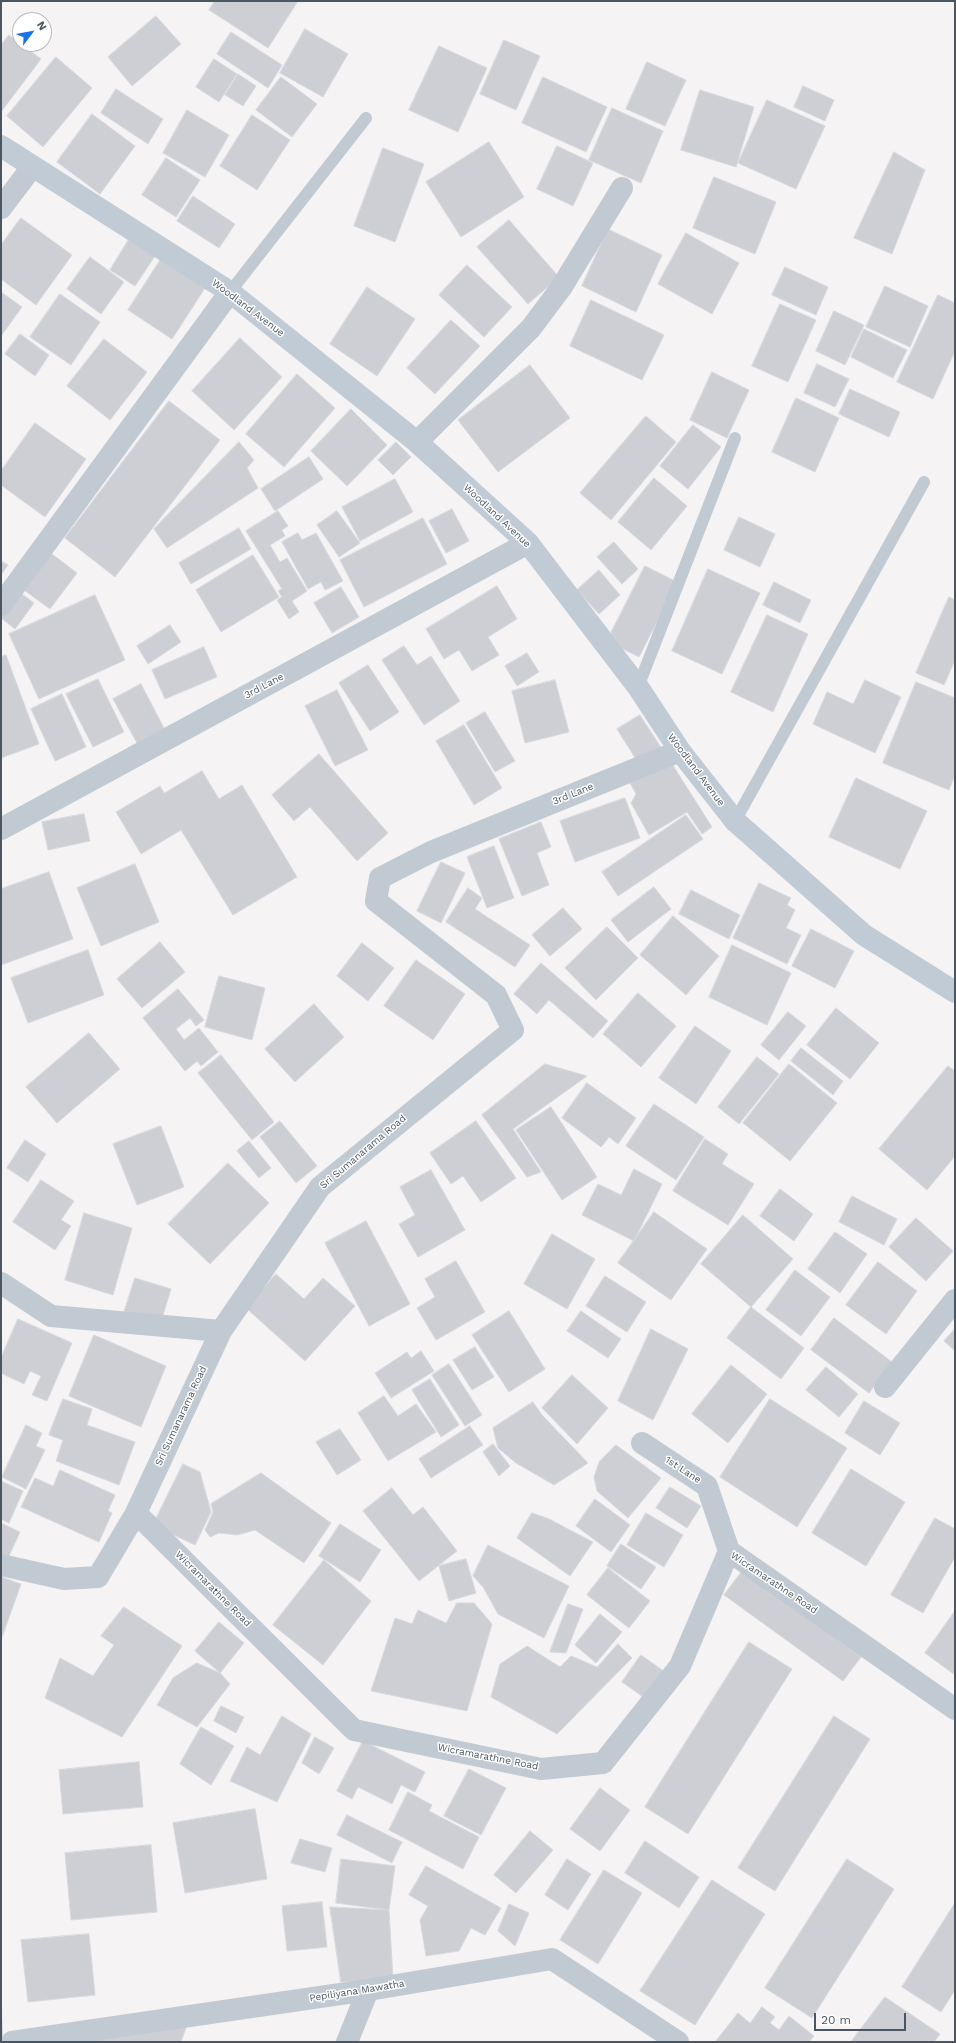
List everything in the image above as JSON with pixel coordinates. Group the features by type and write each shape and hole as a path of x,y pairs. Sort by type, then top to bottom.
{"street":[{"name":"Woodland Avenue","path":"1,146 230,292 417,442 528,543 638,687 680,751 735,821 864,935 955,992"},
{"path":"1,208 32,167"},
{"path":"417,442 531,328 561,288 622,188"},
{"path":"1,605 230,292"},
{"name":"3rd Lane","path":"1,828 528,543"},
{"name":"3rd Lane","path":"380,878 431,852 680,751"},
{"name":"Sri Sumanarama Road","path":"136,1513 221,1331 320,1187 513,1030 496,994 376,900 380,878"},
{"path":"1,1283 51,1316 221,1331"},
{"path":"886,1387 955,1300"},
{"name":"1st Lane","path":"642,1443 707,1486 729,1551"},
{"path":"1,1565 64,1579 98,1577 136,1513"},
{"name":"Wicramarathne Road","path":"136,1513 354,1730 540,1769 603,1763 680,1666 729,1551 955,1709"},
{"name":"Pepiliyana Mawatha","path":"12,2042 35,2040 368,1990 552,1959 678,2042"},
{"path":"346,2042 368,1990"}],"lane":[{"path":"230,292 366,118"},
{"path":"638,687 735,438"},
{"path":"735,821 924,482"}],"building":[{"path":"215,1 298,1 268,48 209,10"},
{"path":"156,16 181,44 132,86 108,57"},
{"path":"305,29 348,54 323,97 280,73"},
{"path":"231,32 282,65 268,88 217,54"},
{"path":"9,35 12,37 12,52 32,52 41,59 1,112 1,45"},
{"path":"504,40 540,56 516,110 480,94"},
{"path":"439,46 487,68 458,132 409,110"},
{"path":"56,57 92,88 43,147 7,116"},
{"path":"214,59 237,74 219,102 196,87"},
{"path":"647,62 686,80 665,126 626,109"},
{"path":"238,74 256,86 243,106 225,95"},
{"path":"281,77 317,104 292,137 256,110"},
{"path":"543,77 607,107 586,152 522,123"},
{"path":"803,86 834,100 825,121 794,107"},
{"path":"116,89 163,119 148,144 101,113"},
{"path":"700,90 754,107 736,167 681,150"},
{"path":"767,100 825,126 796,189 738,163"},
{"path":"612,108 663,131 641,183 589,160"},
{"path":"187,110 229,135 205,177 163,153"},
{"path":"92,114 135,146 100,194 57,162"},
{"path":"252,115 290,140 257,190 220,166"},
{"path":"489,142 524,197 461,237 426,182"},
{"path":"557,146 593,163 573,206 537,189"},
{"path":"383,148 424,164 395,242 354,226"},
{"path":"894,152 925,170 892,254 854,238"},
{"path":"166,158 200,180 176,217 142,195"},
{"path":"714,177 776,202 755,254 693,228"},
{"path":"193,196 235,224 219,248 177,221"},
{"path":"21,218 72,255 36,305 1,279 1,245"},
{"path":"509,220 559,277 528,304 477,247"},
{"path":"608,229 662,255 636,312 582,286"},
{"path":"133,233 159,250 135,286 110,270"},
{"path":"686,233 739,263 712,314 658,284"},
{"path":"90,257 124,282 101,314 67,289"},
{"path":"161,259 205,288 172,339 128,310"},
{"path":"467,265 512,307 484,337 439,295"},
{"path":"785,267 828,287 816,315 772,295"},
{"path":"885,286 928,306 910,347 866,327"},
{"path":"367,287 415,319 377,376 330,344"},
{"path":"1,292 22,307 1,336"},
{"path":"60,294 100,322 71,365 30,337"},
{"path":"938,295 955,303 955,351 933,399 897,382"},
{"path":"591,300 664,335 642,380 570,346"},
{"path":"780,304 816,320 788,382 752,366"},
{"path":"834,311 864,325 845,365 816,351"},
{"path":"451,320 480,346 435,394 407,368"},
{"path":"864,329 907,350 893,378 851,357"},
{"path":"20,334 49,355 35,376 5,354"},
{"path":"240,338 282,377 234,430 192,391"},
{"path":"104,339 147,372 110,420 67,386"},
{"path":"817,364 849,379 835,407 804,393"},
{"path":"530,365 570,418 498,472 458,420"},
{"path":"712,372 749,390 727,438 690,420"},
{"path":"297,374 335,408 284,467 246,434"},
{"path":"850,389 900,412 889,437 839,414"},
{"path":"796,398 839,418 815,472 772,452"},
{"path":"169,401 220,440 115,577 65,538"},
{"path":"351,409 387,445 347,486 311,451"},
{"path":"646,416 676,442 611,520 580,493"},
{"path":"35,423 86,459 45,517 1,485 1,471"},
{"path":"693,425 721,447 688,489 660,466"},
{"path":"239,442 254,460 247,468 258,488 167,548 154,529"},
{"path":"396,442 411,457 393,475 378,460"},
{"path":"309,457 323,479 275,511 261,489"},
{"path":"654,478 687,506 651,550 618,522"},
{"path":"395,479 413,512 360,541 342,507"},
{"path":"452,509 469,541 446,553 429,521"},
{"path":"278,511 288,526 282,530 285,536 270,545 280,562 287,558 307,591 292,601 299,612 289,619 277,600 282,597 278,591 282,589 246,531"},
{"path":"337,511 360,543 339,557 317,525"},
{"path":"739,517 775,534 760,567 724,550"},
{"path":"423,518 447,564 364,607 340,560"},
{"path":"239,528 251,549 191,584 179,563"},
{"path":"298,533 302,540 316,533 343,581 325,590 321,582 308,589 282,542"},
{"path":"614,542 638,569 622,584 597,557"},
{"path":"48,551 77,573 50,609 20,587"},
{"path":"253,555 279,597 221,632 196,590"},
{"path":"1,561 8,565 1,575"},
{"path":"645,566 677,582 639,657 607,641"},
{"path":"708,569 760,593 722,674 672,651"},
{"path":"599,570 620,595 599,614 577,590"},
{"path":"774,582 811,600 800,623 763,605"},
{"path":"497,586 517,619 488,637 499,655 472,671 459,650 444,659 426,629"},
{"path":"341,587 359,617 332,633 314,603"},
{"path":"18,591 34,603 15,629 1,618 1,614"},
{"path":"95,595 125,660 39,699 9,634"},
{"path":"949,597 955,600 955,660 944,685 916,673"},
{"path":"767,615 808,634 773,712 731,692"},
{"path":"170,625 181,642 148,664 137,646"},
{"path":"404,646 417,665 431,656 460,701 424,725 382,660"},
{"path":"204,647 217,677 165,699 152,670"},
{"path":"527,653 539,672 517,686 505,666"},
{"path":"6,655 39,744 1,758 1,657"},
{"path":"368,665 399,712 370,731 339,683"},
{"path":"98,679 124,732 93,747 66,694"},
{"path":"555,680 569,732 525,743 512,691"},
{"path":"865,680 901,697 875,753 813,724 827,692 853,704"},
{"path":"916,682 955,698 955,775 949,790 883,763"},
{"path":"141,684 165,730 138,745 113,699"},
{"path":"337,690 368,750 335,766 305,706"},
{"path":"62,694 86,747 55,761 31,709"},
{"path":"485,712 515,761 495,772 466,723"},
{"path":"640,715 662,749 639,764 617,729"},
{"path":"464,725 502,788 474,805 436,741"},
{"path":"319,754 388,833 357,861 310,807 294,821 272,795"},
{"path":"672,764 712,827 702,834 687,812 649,835 631,803 636,794 630,783"},
{"path":"202,771 219,799 242,785 297,877 233,915 181,830 141,854 116,812 160,786 164,793"},
{"path":"856,778 927,811 900,869 829,837"},
{"path":"625,798 640,838 575,862 560,821"},
{"path":"84,814 90,841 48,850 42,822"},
{"path":"686,815 703,839 618,896 602,872"},
{"path":"541,822 551,847 537,853 549,885 522,896 499,839"},
{"path":"494,846 514,898 487,908 467,857"},
{"path":"441,862 465,873 441,923 417,911"},
{"path":"135,864 159,922 101,946 77,888"},
{"path":"49,872 73,939 1,965 1,889"},
{"path":"759,883 791,898 787,905 795,910 786,928 801,935 787,964 733,938"},
{"path":"654,887 671,909 628,942 611,920"},
{"path":"468,888 482,898 475,909 530,945 515,967 446,922"},
{"path":"691,890 740,915 729,939 679,914"},
{"path":"563,908 582,929 550,956 532,935"},
{"path":"673,916 719,956 686,995 640,955"},
{"path":"607,927 638,958 596,1000 565,968"},
{"path":"811,929 854,951 835,988 792,966"},
{"path":"160,942 185,972 142,1008 117,979"},
{"path":"362,943 394,968 368,1001 337,976"},
{"path":"732,945 791,973 767,1025 709,997"},
{"path":"88,950 104,995 28,1023 11,978"},
{"path":"416,960 465,994 433,1040 384,1006"},
{"path":"541,963 608,1021 593,1038 549,1000 537,1014 514,994"},
{"path":"219,976 265,988 252,1040 205,1027"},
{"path":"178,989 204,1020 196,1026 190,1018 176,1029 184,1040 199,1028 218,1052 201,1066 197,1061 185,1071 143,1018"},
{"path":"638,993 676,1026 641,1067 603,1034"},
{"path":"314,1004 344,1037 295,1082 265,1049"},
{"path":"836,1008 879,1043 850,1079 807,1045"},
{"path":"788,1012 806,1026 779,1060 761,1045"},
{"path":"695,1026 731,1051 696,1104 659,1078"},
{"path":"89,1033 120,1069 57,1123 26,1087"},
{"path":"801,1048 843,1081 833,1095 791,1061"},
{"path":"221,1055 274,1122 252,1140 198,1073"},
{"path":"757,1057 779,1074 739,1124 718,1107"},
{"path":"545,1064 587,1076 513,1129 541,1172 527,1177 482,1115"},
{"path":"789,1064 837,1103 790,1161 743,1123"},
{"path":"948,1066 955,1071 955,1156 927,1190 879,1149"},
{"path":"587,1083 636,1118 618,1144 609,1137 601,1147 562,1118"},
{"path":"654,1104 704,1137 676,1180 626,1146"},
{"path":"551,1107 597,1177 562,1200 516,1130"},
{"path":"280,1121 317,1166 296,1183 260,1137"},
{"path":"476,1121 516,1178 481,1202 463,1176 451,1184 430,1153"},
{"path":"161,1126 184,1187 137,1205 113,1144"},
{"path":"705,1139 728,1154 722,1164 754,1184 728,1225 673,1191"},
{"path":"25,1140 46,1154 28,1182 7,1168"},
{"path":"249,1141 271,1168 259,1178 237,1151"},
{"path":"228,1163 269,1203 210,1264 168,1224"},
{"path":"634,1169 662,1184 634,1241 582,1215 598,1184 621,1195"},
{"path":"431,1170 465,1230 418,1257 399,1224 415,1215 400,1187"},
{"path":"41,1180 74,1201 61,1220 71,1226 55,1250 13,1222"},
{"path":"780,1189 813,1214 794,1241 760,1216"},
{"path":"852,1196 897,1219 884,1245 839,1222"},
{"path":"654,1212 707,1249 671,1300 618,1263"},
{"path":"84,1213 132,1228 113,1295 65,1280"},
{"path":"743,1215 793,1259 751,1307 701,1264"},
{"path":"916,1218 953,1251 926,1281 889,1247"},
{"path":"366,1221 410,1304 369,1326 325,1243"},
{"path":"835,1232 867,1254 840,1293 808,1269"},
{"path":"552,1234 595,1259 567,1309 524,1284"},
{"path":"456,1261 485,1312 436,1340 417,1308 435,1297 425,1279"},
{"path":"878,1262 917,1291 886,1334 846,1305"},
{"path":"795,1270 830,1297 801,1336 766,1310"},
{"path":"276,1274 304,1299 323,1278 355,1306 305,1361 246,1308"},
{"path":"605,1276 646,1302 627,1332 586,1306"},
{"path":"135,1278 171,1289 159,1328 123,1316"},
{"path":"751,1307 804,1348 781,1379 727,1338"},
{"path":"509,1311 545,1369 509,1392 472,1335"},
{"path":"581,1311 621,1339 608,1358 567,1331"},
{"path":"834,1318 892,1362 869,1393 811,1350"},
{"path":"18,1319 72,1343 47,1401 32,1395 41,1376 30,1371 24,1384 1,1373 1,1358"},
{"path":"651,1329 688,1349 653,1420 618,1401"},
{"path":"955,1329 955,1351 944,1341"},
{"path":"94,1335 166,1366 141,1427 69,1396"},
{"path":"475,1347 494,1377 472,1390 453,1360"},
{"path":"421,1351 434,1371 391,1398 375,1373 407,1352 411,1358"},
{"path":"449,1364 482,1415 465,1426 432,1375"},
{"path":"731,1365 767,1394 728,1443 692,1414"},
{"path":"826,1367 858,1394 839,1417 806,1390"},
{"path":"572,1375 608,1408 577,1444 542,1408"},
{"path":"430,1379 459,1425 441,1437 412,1390"},
{"path":"384,1396 398,1416 416,1404 436,1432 388,1461 358,1413"},
{"path":"63,1399 92,1409 87,1425 135,1442 119,1485 56,1461 63,1440 49,1435"},
{"path":"770,1399 847,1448 797,1527 720,1477"},
{"path":"864,1401 900,1423 880,1455 845,1433"},
{"path":"533,1402 542,1415 588,1463 554,1485 516,1463 498,1448 493,1428"},
{"path":"26,1425 42,1433 36,1446 45,1450 26,1489 2,1477"},
{"path":"470,1426 483,1445 431,1478 419,1459"},
{"path":"340,1429 361,1460 337,1475 316,1442"},
{"path":"493,1444 510,1466 499,1476 483,1452"},
{"path":"616,1445 661,1478 628,1518 597,1491 594,1477 599,1462"},
{"path":"183,1464 200,1472 211,1512 195,1545 153,1525"},
{"path":"851,1469 905,1502 866,1566 812,1533"},
{"path":"60,1470 115,1495 108,1511 112,1513 99,1542 21,1507 35,1478 53,1486"},
{"path":"261,1473 331,1523 304,1563 255,1530 237,1535 219,1533 210,1537 205,1530 213,1512 211,1504"},
{"path":"1,1481 23,1491 9,1523 1,1519"},
{"path":"670,1487 701,1506 687,1528 656,1508"},
{"path":"392,1488 413,1515 423,1507 457,1551 419,1581 363,1511"},
{"path":"595,1499 630,1525 611,1552 576,1526"},
{"path":"532,1513 549,1519 593,1542 570,1576 517,1538"},
{"path":"646,1513 683,1535 664,1567 627,1545"},
{"path":"935,1518 955,1529 955,1557 923,1613 891,1595"},
{"path":"1,1523 20,1532 8,1558 1,1555"},
{"path":"340,1524 381,1550 360,1582 319,1556"},
{"path":"621,1544 656,1567 641,1589 607,1566"},
{"path":"488,1545 569,1586 544,1638 498,1614 483,1587 473,1576"},
{"path":"466,1559 476,1593 449,1601 439,1566"},
{"path":"324,1560 371,1601 323,1665 273,1625"},
{"path":"608,1568 650,1601 629,1628 587,1595"},
{"path":"743,1570 861,1657 843,1681 724,1595"},
{"path":"1,1577 21,1584 1,1640"},
{"path":"457,1603 474,1603 492,1624 467,1711 371,1691 395,1618 412,1624 418,1610 446,1623"},
{"path":"568,1604 583,1609 566,1653 550,1652"},
{"path":"124,1607 182,1646 122,1737 45,1698 60,1658 93,1676 114,1645 101,1636"},
{"path":"955,1611 955,1675 925,1653"},
{"path":"600,1614 622,1632 596,1663 575,1645"},
{"path":"219,1622 244,1643 220,1673 195,1651"},
{"path":"749,1642 792,1669 688,1834 645,1807"},
{"path":"618,1644 632,1658 557,1734 491,1697 500,1664 527,1646 560,1667 571,1656 597,1667"},
{"path":"641,1655 665,1672 646,1699 622,1682"},
{"path":"197,1663 220,1673 230,1684 197,1727 157,1705 173,1678"},
{"path":"221,1706 244,1717 236,1733 214,1721"},
{"path":"282,1716 311,1734 277,1802 230,1781 247,1747 260,1755"},
{"path":"834,1716 870,1739 775,1891 738,1868"},
{"path":"201,1727 234,1746 211,1785 180,1764"},
{"path":"315,1737 334,1748 319,1774 302,1763"},
{"path":"363,1741 425,1772 415,1792 401,1785 392,1804 358,1787 352,1799 337,1791"},
{"path":"139,1762 143,1807 63,1814 59,1770"},
{"path":"469,1769 506,1788 481,1835 444,1816"},
{"path":"600,1788 630,1810 600,1851 570,1829"},
{"path":"408,1792 432,1805 429,1811 479,1837 463,1869 389,1830"},
{"path":"255,1809 267,1879 185,1893 173,1823"},
{"path":"347,1815 402,1842 392,1863 337,1835"},
{"path":"530,1831 553,1850 516,1893 494,1875"},
{"path":"300,1839 332,1848 325,1872 291,1863"},
{"path":"645,1841 699,1877 679,1908 625,1873"},
{"path":"151,1845 157,1912 71,1920 65,1853"},
{"path":"341,1859 395,1866 389,1910 336,1903"},
{"path":"567,1859 591,1874 568,1910 545,1895"},
{"path":"847,1859 894,1889 812,2018 765,1988"},
{"path":"426,1866 501,1908 485,1935 471,1928 459,1951 426,1956 420,1920 428,1906 409,1895"},
{"path":"604,1870 642,1893 598,1964 560,1940"},
{"path":"712,1880 765,1914 695,2025 640,1991"},
{"path":"322,1902 327,1947 287,1951 282,1906"},
{"path":"955,1903 955,1990 941,2012 902,1987"},
{"path":"509,1904 529,1913 515,1946 498,1931"},
{"path":"330,1907 389,1910 393,1979 341,1982"},
{"path":"89,1934 95,1995 28,2002 21,1940"},
{"path":"885,1997 940,2034 934,2042 851,2042"},
{"path":"1,2004 3,2042 1,2042"},
{"path":"762,2007 775,2017 770,2023 779,2030 789,2016 814,2036 809,2042 715,2042 738,2013 750,2023"},
{"path":"188,2022 181,2042 74,2042"}]}
